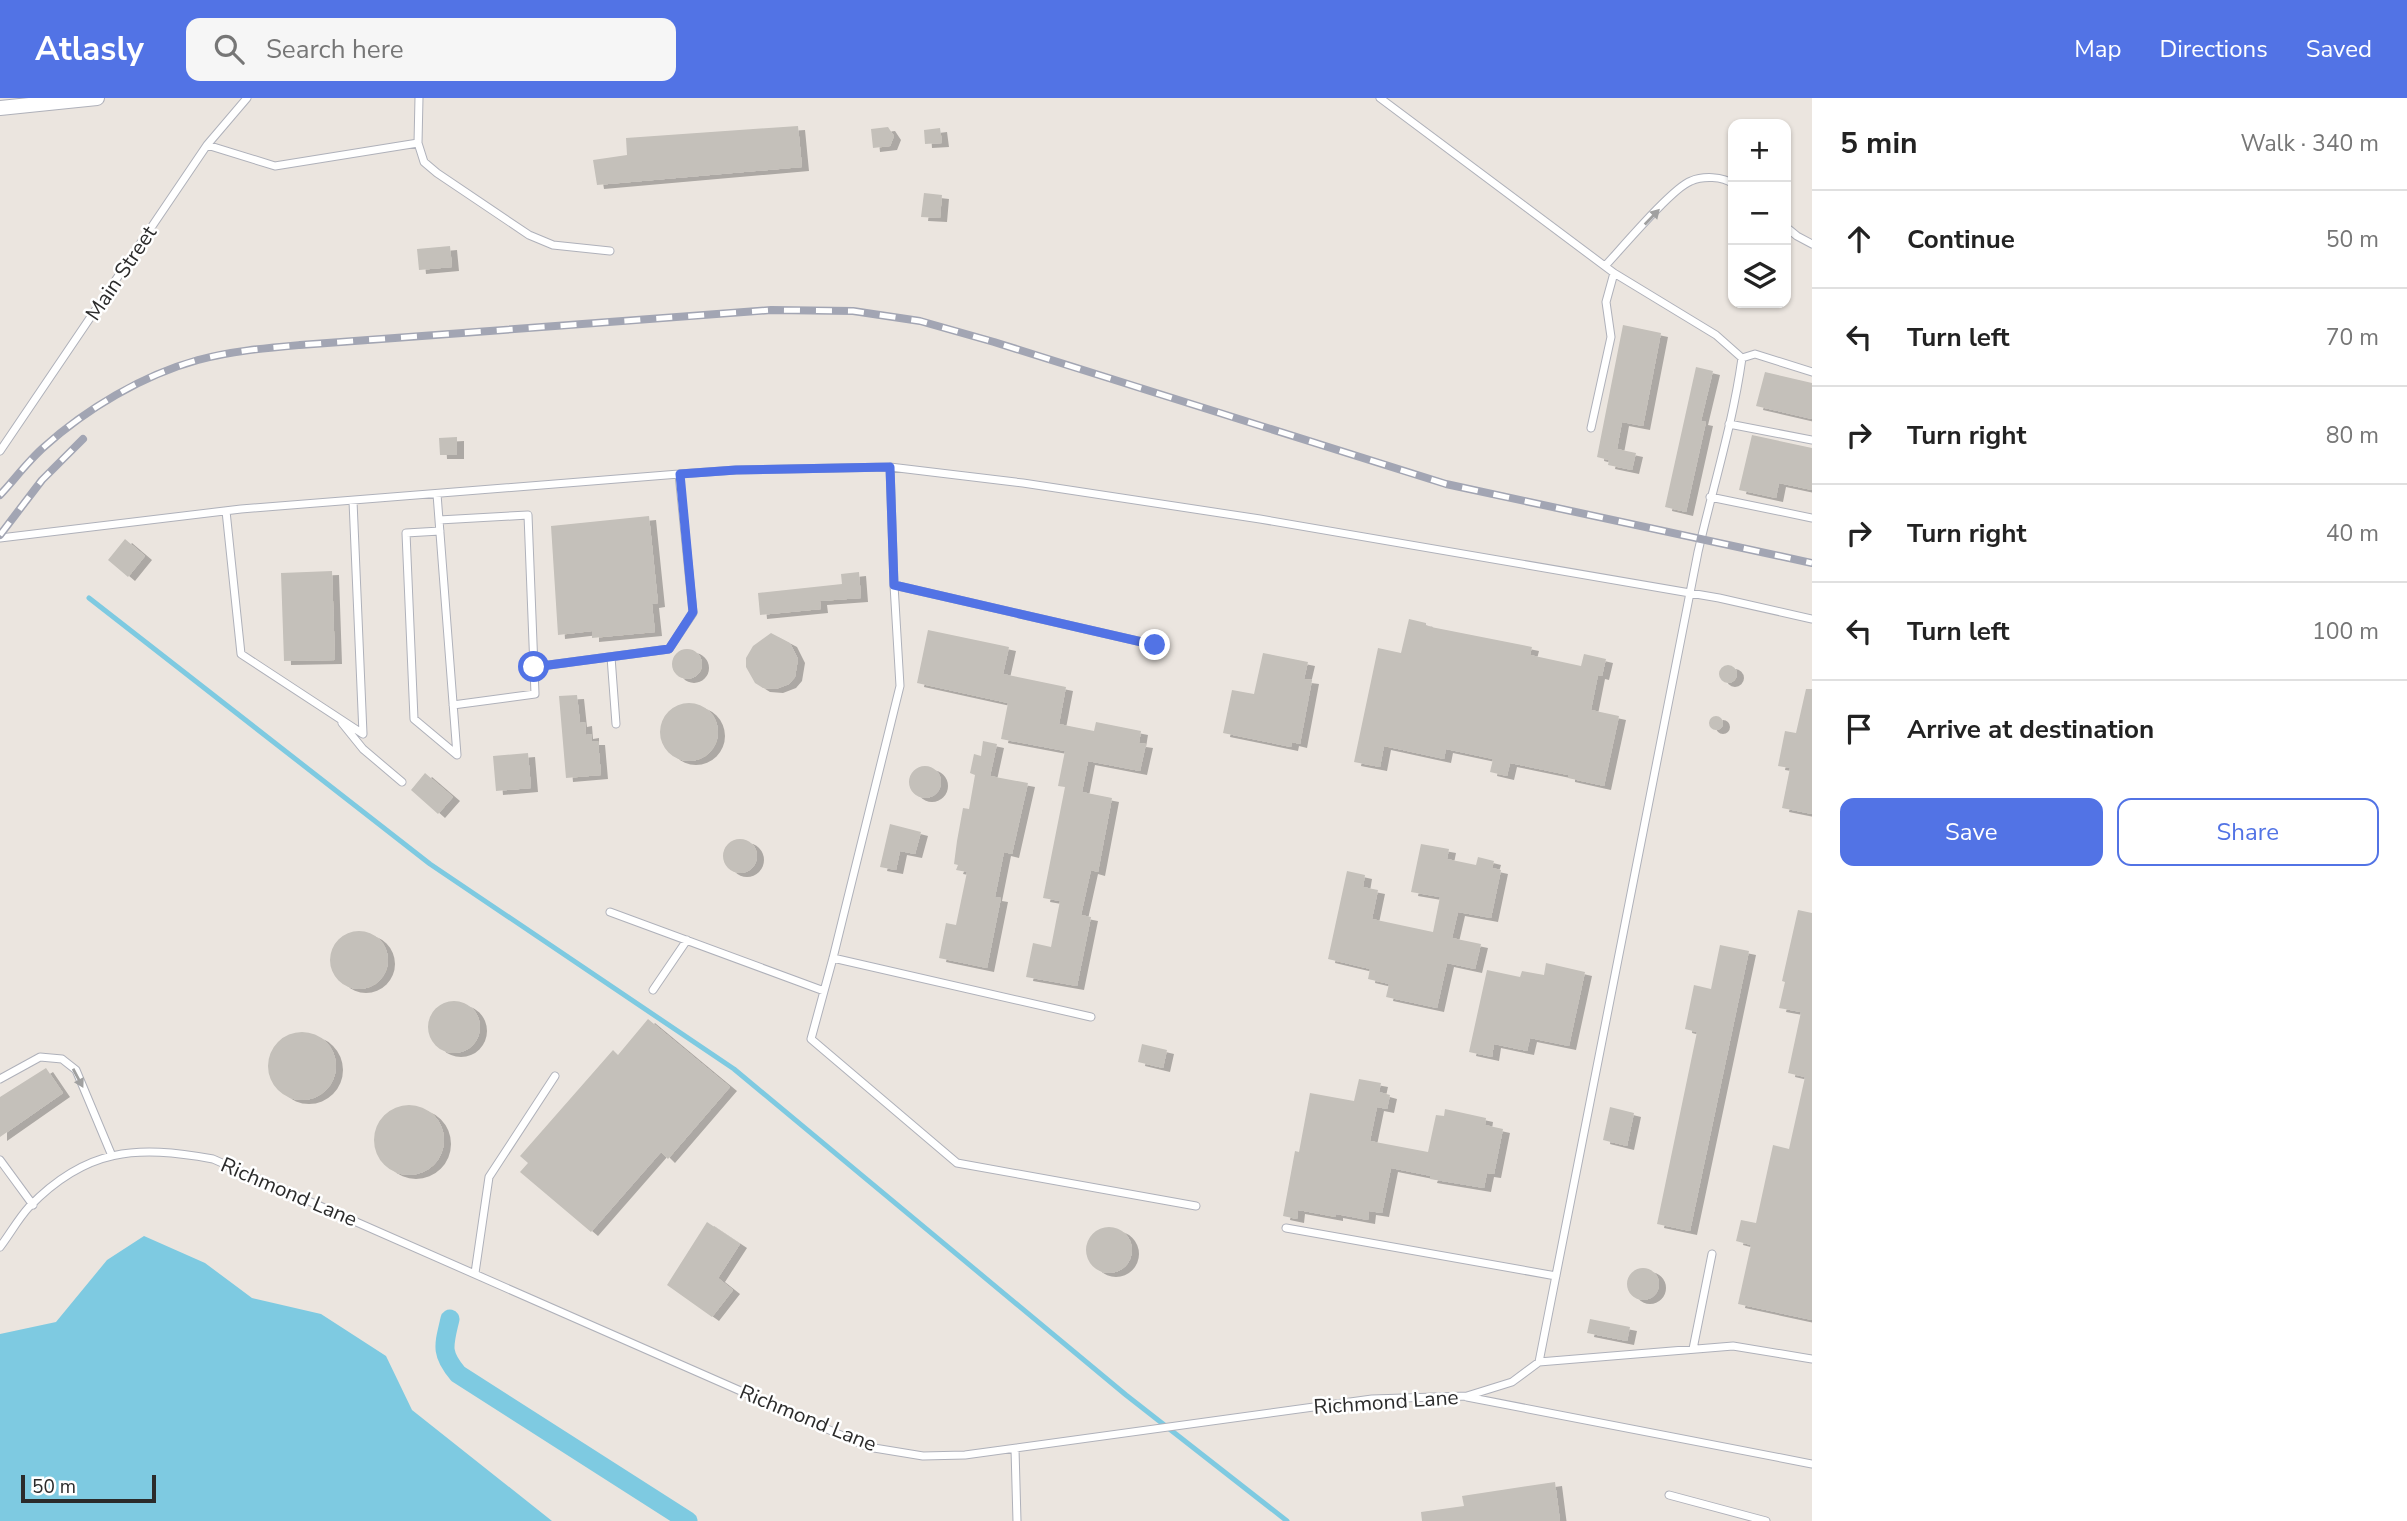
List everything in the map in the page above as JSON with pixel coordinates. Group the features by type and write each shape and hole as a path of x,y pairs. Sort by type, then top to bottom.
{"street":[{"path":"0,108 97,98"}],"lane":[{"name":"Main Street","path":"0,451 207,145 247,98"},
{"path":"419,98 418,144 424,162 437,173 529,235 552,245 610,251"},
{"path":"1380,98 1614,273 1716,335 1742,358"},
{"path":"207,145 275,166 418,144"},
{"path":"1605,266 1675,192 1690,181 1709,178 1731,182"},
{"path":"1791,230 1812,244"},
{"path":"1591,428 1611,337 1606,302 1614,273"},
{"path":"1742,358 1755,354 1812,372"},
{"path":"1742,358 1689,594 1539,1362 1733,1346 1812,1359"},
{"path":"1729,424 1812,440"},
{"path":"890,467 900,686 811,1039 957,1163 1196,1206"},
{"path":"0,538 226,511 353,500 736,470 890,467 1023,483 1260,519 1689,594 1812,619"},
{"path":"534,667 669,649 693,612 680,474"},
{"path":"437,494 440,531 453,705 457,755 414,719 406,533 440,531"},
{"path":"1710,497 1812,518"},
{"path":"226,511 241,654 363,734 353,500"},
{"path":"439,520 528,515 535,694 453,705"},
{"path":"894,585 1155,645"},
{"path":"611,657 616,724"},
{"path":"337,718 363,749 402,782"},
{"path":"610,912 824,991"},
{"path":"653,990 687,940"},
{"path":"833,958 1091,1017"},
{"path":"0,1079 40,1057 62,1059 76,1070 112,1156"},
{"path":"475,1273 489,1177 555,1076"},
{"name":"Richmond Lane","path":"0,1247 33,1205 68,1174 102,1158 140,1151 170,1151 213,1159 868,1447 923,1456 965,1455 1372,1399 1467,1396 1512,1382 1539,1362"},
{"path":"0,1160 33,1205"},
{"path":"1286,1228 1556,1276"},
{"path":"1693,1349 1712,1254"},
{"path":"1467,1396 1812,1464"},
{"path":"1017,1521 1018,1448"},
{"path":"1669,1495 1766,1521"}],"water":[{"path":"144,1236 205,1263 252,1298 321,1314 386,1356 412,1410 552,1521 0,1521 0,1334 56,1322 107,1260"}],"building":[{"path":"798,126 802,167 597,185 593,160 627,155 626,138"},
{"path":"888,127 894,136 890,146 873,148 871,129"},
{"path":"940,128 942,143 925,144 924,130"},
{"path":"924,193 942,195 940,218 921,217"},
{"path":"450,246 452,267 419,270 417,249"},
{"path":"1623,325 1661,333 1643,426 1622,422 1617,449 1636,453 1632,470 1608,465 1609,460 1597,457"},
{"path":"1696,367 1713,371 1701,421 1706,422 1686,512 1665,507"},
{"path":"1765,372 1812,383 1812,419 1756,406"},
{"path":"1752,435 1812,448 1812,490 1779,483 1776,498 1739,490"},
{"path":"457,437 457,455 440,455 439,438"},
{"path":"649,516 658,603 652,604 655,632 592,638 592,631 558,635 551,526"},
{"path":"125,539 145,556 128,577 108,560"},
{"path":"332,571 335,660 284,661 281,573"},
{"path":"859,572 861,598 820,601 821,609 760,615 758,593 842,584 841,574"},
{"path":"1409,619 1426,623 1426,626 1532,647 1530,655 1581,666 1584,654 1606,659 1602,676 1598,675 1591,710 1619,716 1604,786 1568,778 1568,775 1510,763 1507,776 1490,772 1493,759 1446,749 1444,759 1384,746 1380,767 1354,762 1378,648 1401,653"},
{"path":"928,630 1009,647 1003,674 1066,687 1059,724 1094,731 1096,722 1141,731 1139,743 1146,744 1140,771 1088,761 1082,792 1112,798 1098,872 1091,870 1081,915 1091,917 1077,986 1026,977 1033,943 1051,947 1060,901 1043,898 1065,787 1058,786 1065,751 1001,739 1008,703 917,683"},
{"path":"771,633 790,643 798,659 795,677 789,684 776,689 763,688 755,683 746,667 746,658 753,646"},
{"path":"687,649 693,650 701,658 701,670 693,678 687,679 681,678 673,670 672,664 673,658 681,650"},
{"path":"1263,653 1308,662 1304,679 1312,680 1300,744 1292,742 1291,747 1223,733 1232,690 1254,694"},
{"path":"1728,665 1734,668 1737,674 1734,680 1728,683 1722,680 1719,674 1722,668"},
{"path":"1806,689 1812,689 1812,814 1782,808 1790,768 1778,766 1785,731 1796,733"},
{"path":"577,695 580,723 585,722 586,735 592,734 592,741 598,741 601,775 566,778 559,696"},
{"path":"689,703 700,705 713,716 718,732 716,743 705,756 689,761 678,759 665,748 660,732 662,721 673,708"},
{"path":"1713,716 1719,716 1723,723 1719,730 1713,730 1709,726 1709,720"},
{"path":"983,741 997,744 990,776 1028,783 1012,854 1004,852 995,897 1001,898 987,968 939,958 946,923 956,925 967,872 956,870 958,865 954,864 963,808 969,809 975,775 970,773 974,754 981,756"},
{"path":"528,753 531,788 496,791 493,756"},
{"path":"925,766 937,770 941,782 937,794 925,798 913,794 909,782 913,770"},
{"path":"425,773 453,797 438,814 411,790"},
{"path":"890,824 921,832 915,854 900,851 896,870 880,867"},
{"path":"740,839 752,844 757,856 752,868 740,873 728,868 723,856 728,844"},
{"path":"1421,844 1449,849 1447,859 1476,865 1478,857 1494,861 1492,868 1501,870 1491,918 1458,912 1452,938 1481,944 1475,969 1447,963 1437,1008 1386,997 1389,984 1368,979 1370,969 1328,959 1347,871 1365,875 1363,887 1378,890 1372,919 1433,932 1440,897 1411,892"},
{"path":"1798,910 1812,913 1812,1320 1738,1304 1751,1245 1736,1241 1741,1220 1756,1223 1773,1145 1789,1149 1805,1077 1788,1073 1801,1012 1779,1008 1785,982 1782,981"},
{"path":"353,931 365,931 380,939 388,954 388,966 380,981 365,989 353,989 338,981 330,966 330,954 338,939"},
{"path":"1720,945 1749,951 1690,1231 1657,1224 1697,1032 1685,1029 1694,985 1711,989"},
{"path":"1546,963 1585,972 1569,1046 1530,1038 1527,1051 1494,1044 1492,1057 1469,1052 1487,970 1520,977 1522,971 1544,975"},
{"path":"454,1001 464,1003 472,1009 478,1017 478,1037 472,1045 464,1051 454,1053 444,1051 436,1045 430,1037 428,1027 430,1017 436,1009 444,1003"},
{"path":"648,1019 730,1087 668,1159 661,1152 591,1232 520,1172 528,1163 520,1156 613,1050 618,1055"},
{"path":"302,1032 315,1035 326,1042 333,1053 336,1066 333,1079 326,1090 315,1097 302,1100 289,1097 278,1090 271,1079 268,1066 271,1053 278,1042 289,1035"},
{"path":"1142,1044 1167,1050 1163,1068 1138,1062"},
{"path":"46,1068 63,1093 0,1137 0,1097"},
{"path":"1359,1079 1381,1083 1379,1092 1390,1095 1387,1109 1377,1107 1370,1141 1428,1152 1436,1115 1444,1116 1445,1109 1486,1118 1485,1125 1503,1129 1494,1174 1487,1173 1484,1188 1430,1179 1431,1176 1391,1168 1382,1213 1369,1211 1368,1220 1298,1210 1297,1219 1283,1216 1295,1151 1299,1152 1310,1093 1354,1101"},
{"path":"409,1105 434,1115 444,1140 434,1165 409,1175 384,1165 374,1140 384,1115"},
{"path":"1610,1107 1634,1113 1627,1146 1603,1140"},
{"path":"707,1222 740,1244 718,1278 733,1290 712,1317 667,1285"},
{"path":"1109,1227 1125,1234 1132,1250 1125,1266 1109,1273 1093,1266 1086,1250 1093,1234"},
{"path":"1643,1268 1654,1273 1659,1284 1654,1295 1643,1300 1632,1295 1627,1284 1632,1273"},
{"path":"1590,1319 1630,1327 1627,1341 1587,1333"},
{"path":"1555,1482 1560,1521 1422,1521 1421,1512 1464,1506 1462,1496"}],"waterway":[{"path":"89,598 430,864 734,1069 1126,1395 1287,1521"},
{"path":"450,1319 445,1348 448,1360 458,1374 688,1521"}],"railway":[{"path":"0,495 44,447 78,419 136,384 177,366 210,357 300,345 771,310 853,311 920,321 994,342 1446,484 1812,563"},
{"path":"0,535 42,480 83,439"}],"route":[{"path":"534,667 669,649 693,612 680,474 736,470 890,467 894,585 1155,645"}]}
